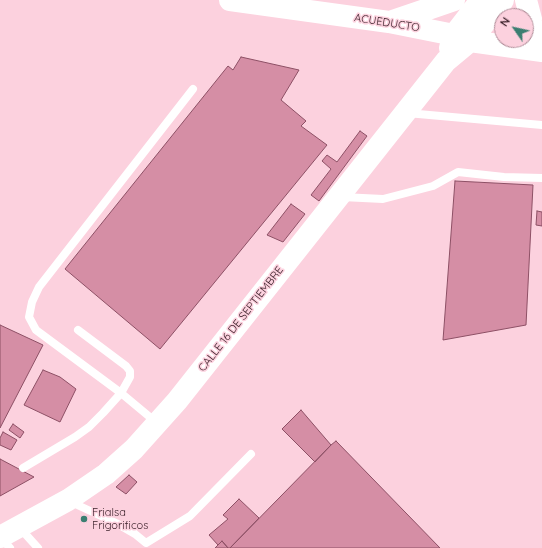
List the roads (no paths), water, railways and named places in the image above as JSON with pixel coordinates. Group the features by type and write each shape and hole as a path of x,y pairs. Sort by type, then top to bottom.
{"main road":[{"path":"389,22 454,0"},
{"name":"CALLE 16 DE SEPTIEMBRE","path":"6,534 68,500 106,474 134,450 158,424 404,112 446,61 462,38 481,0"},
{"name":"CALLE 16 DE SEPTIEMBRE","path":"462,38 503,0"},
{"path":"526,0 532,23 542,42"},
{"name":"ACUEDUCTO","path":"245,1 389,22 462,38 542,51"}],"lane":[{"path":"158,424 121,393 36,330 29,317 32,302 39,286 193,89"},
{"path":"404,112 454,118 542,124"},
{"path":"339,196 383,199 434,186 458,172 504,177 542,178"},
{"path":"23,468 89,427 121,393 128,382 130,371 126,366 78,330"},
{"path":"68,500 116,523 135,534 146,545 190,516 251,454"},
{"path":"6,534 10,548"},
{"path":"6,534 38,548"}],"place":[{"name":"Frialsa Frigorificos","path":"84,519"}]}
